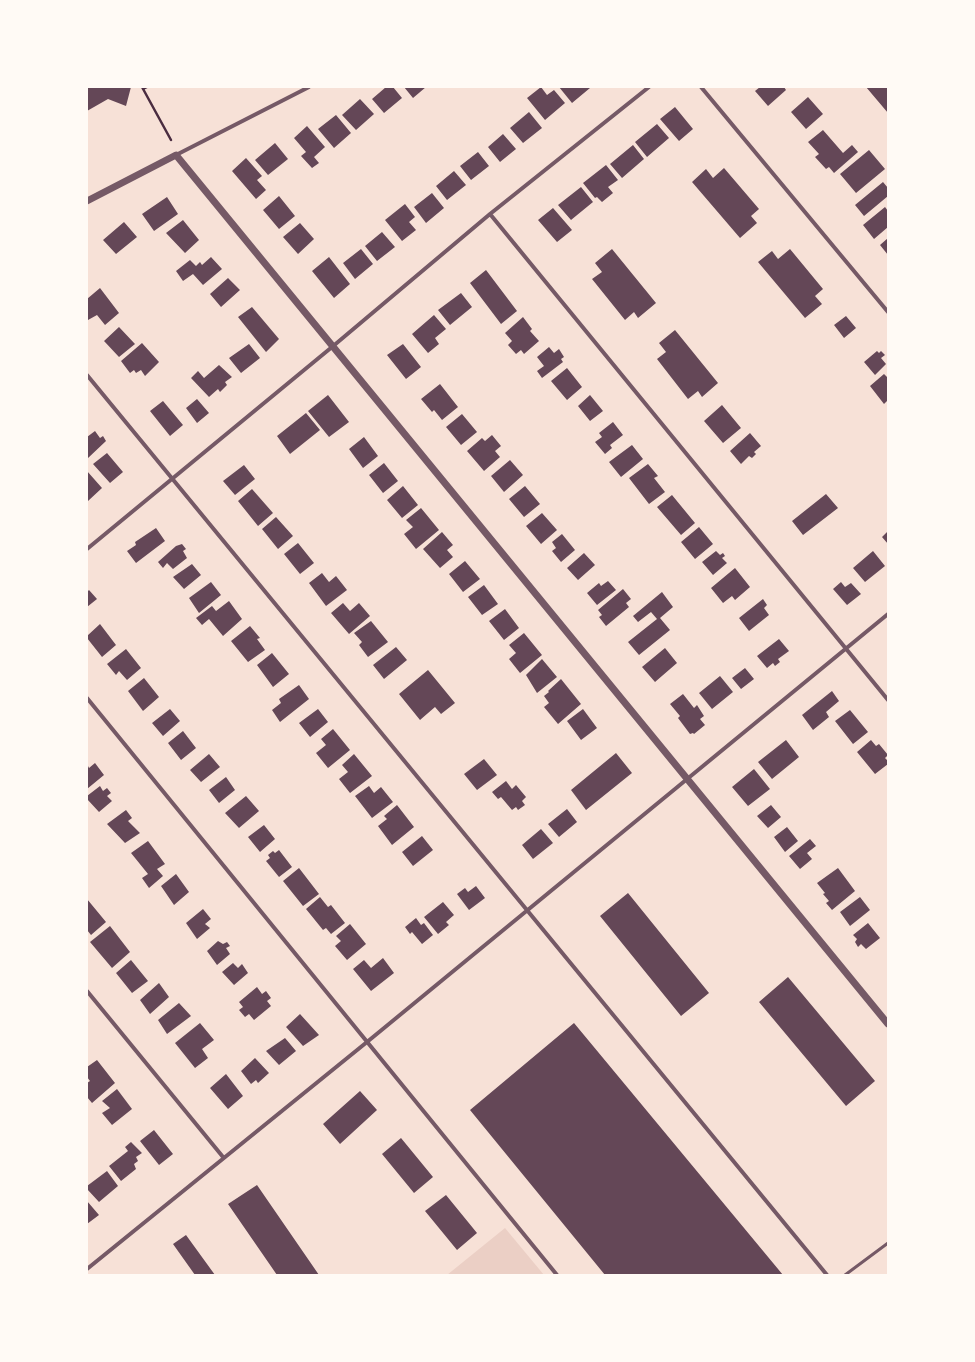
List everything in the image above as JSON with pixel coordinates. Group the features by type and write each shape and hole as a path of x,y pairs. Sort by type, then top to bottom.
{"street":[{"path":"87,201 309,87"},
{"path":"87,549 332,347 490,214 649,87"},
{"path":"701,87 888,312"},
{"path":"176,155 888,1024"},
{"path":"490,214 888,700"},
{"path":"87,375 827,1275"},
{"path":"87,1269 223,1157 367,1042 888,614"},
{"path":"87,698 557,1275"},
{"path":"87,991 223,1157"}],"lane":[{"path":"845,1275 888,1243"}],"path":[{"path":"147,87 142,88 171,140"}],"shaded area":[{"path":"505,1228 544,1275 447,1275"}],"building":[{"path":"87,87 131,87 126,106 108,99 87,111"},
{"path":"386,87 393,87 402,98 384,113 372,99"},
{"path":"404,87 426,87 413,98"},
{"path":"541,87 547,95 554,90 565,103 545,120 527,98"},
{"path":"559,87 589,87 590,88 572,103"},
{"path":"760,87 784,87 786,90 768,106 755,91"},
{"path":"866,87 888,87 888,113"},
{"path":"808,97 823,114 806,129 791,112"},
{"path":"360,99 374,114 356,130 342,115"},
{"path":"675,107 693,129 679,141 660,119"},
{"path":"529,112 542,128 523,143 510,128"},
{"path":"336,115 351,133 334,148 318,129"},
{"path":"657,124 669,138 647,157 635,142"},
{"path":"307,126 325,147 314,157 319,163 312,168 301,156 306,152 294,138"},
{"path":"823,130 843,153 852,145 858,152 834,173 829,167 826,169 815,157 819,154 808,142"},
{"path":"503,134 516,149 500,162 488,147"},
{"path":"275,143 288,159 268,175 255,160"},
{"path":"633,145 644,159 622,178 610,164"},
{"path":"869,150 885,169 856,193 840,174"},
{"path":"478,152 489,166 471,180 460,166"},
{"path":"246,158 262,176 257,180 266,190 256,199 232,171"},
{"path":"606,165 618,180 608,187 613,193 602,202 597,197 595,198 583,183"},
{"path":"724,168 759,209 751,216 757,223 740,238 692,182 706,169 713,178"},
{"path":"454,171 466,185 447,200 436,186"},
{"path":"883,182 888,188 888,196 864,216 855,205"},
{"path":"581,187 593,202 571,220 558,205"},
{"path":"432,193 444,208 426,223 414,207"},
{"path":"279,196 295,216 279,229 263,210"},
{"path":"167,197 178,214 154,231 142,214"},
{"path":"405,204 415,217 409,222 416,230 402,241 385,220"},
{"path":"885,207 888,211 888,227 874,239 863,225"},
{"path":"553,208 572,230 557,242 538,220"},
{"path":"183,220 199,240 185,253 166,233"},
{"path":"124,222 137,237 116,254 103,240"},
{"path":"300,223 314,239 298,254 283,237"},
{"path":"382,232 395,247 377,261 365,246"},
{"path":"888,238 888,255 880,245"},
{"path":"361,249 373,264 355,279 343,263"},
{"path":"612,249 656,303 638,318 634,312 625,320 592,279 602,272 595,263"},
{"path":"790,249 823,289 815,296 822,304 805,318 758,262 772,251 778,259"},
{"path":"211,257 222,269 203,285 193,274 183,281 176,271 190,260 196,266 200,262 202,265"},
{"path":"329,257 350,284 334,298 312,271"},
{"path":"486,270 517,311 501,324 470,283"},
{"path":"228,278 240,290 221,307 210,294"},
{"path":"100,288 119,313 105,325 97,315 88,320 87,319 87,299"},
{"path":"461,293 472,307 450,325 438,310"},
{"path":"252,307 279,339 266,352 238,317"},
{"path":"434,315 446,329 435,338 439,344 428,353 412,334"},
{"path":"846,316 856,328 844,338 834,325"},
{"path":"523,317 532,329 530,331 539,341 524,354 521,350 516,354 508,345 512,341 505,333"},
{"path":"119,327 135,344 119,357 104,341"},
{"path":"675,330 718,383 702,397 698,391 688,399 657,359 666,352 659,343"},
{"path":"142,343 159,362 145,376 141,370 136,373 134,370 130,373 121,361"},
{"path":"249,344 260,358 241,373 229,358"},
{"path":"403,344 421,367 406,379 387,355"},
{"path":"549,347 554,353 559,349 564,357 561,359 563,362 542,378 537,371 544,366 537,357"},
{"path":"877,351 879,353 881,351 885,355 881,358 886,364 875,375 864,362"},
{"path":"219,365 232,377 225,382 227,385 220,392 218,389 209,397 191,378 198,371 204,378"},
{"path":"567,368 582,387 567,400 551,381"},
{"path":"884,374 888,378 888,400 884,404 870,386"},
{"path":"440,384 458,407 442,420 434,410 432,412 421,399"},
{"path":"328,395 349,422 329,437 308,411"},
{"path":"590,395 603,411 590,421 578,406"},
{"path":"197,399 209,413 197,423 186,408"},
{"path":"163,401 183,425 170,436 150,411"},
{"path":"722,405 741,428 723,443 704,421"},
{"path":"306,413 320,430 290,454 277,436"},
{"path":"462,414 477,432 461,445 446,427"},
{"path":"613,422 623,435 610,445 612,448 605,454 595,442 602,437 599,433"},
{"path":"95,431 100,438 103,436 106,441 87,459 87,437"},
{"path":"750,433 761,446 754,452 756,454 752,458 749,456 741,464 730,451"},
{"path":"492,435 501,446 495,451 500,457 484,471 467,451 482,438 485,441"},
{"path":"364,437 378,456 363,468 349,449"},
{"path":"632,445 643,459 621,477 609,462"},
{"path":"107,453 123,472 110,483 93,464"},
{"path":"510,460 523,475 504,492 491,476"},
{"path":"384,463 398,481 383,493 369,475"},
{"path":"648,464 658,476 654,478 665,492 649,504 629,478"},
{"path":"244,465 255,479 235,495 223,481"},
{"path":"87,471 102,488 88,501 87,500"},
{"path":"403,486 418,505 402,518 387,500"},
{"path":"525,486 540,504 524,517 509,499"},
{"path":"252,489 273,513 258,526 238,501"},
{"path":"826,494 838,508 803,535 792,521"},
{"path":"672,495 695,523 681,535 657,507"},
{"path":"421,508 439,530 416,549 404,534 413,527 406,520"},
{"path":"542,513 557,530 541,544 526,526"},
{"path":"276,517 293,536 278,549 262,529"},
{"path":"699,527 713,544 695,559 681,542"},
{"path":"156,528 165,541 136,563 127,551 136,545 135,542"},
{"path":"888,531 888,544 882,537"},
{"path":"442,532 453,545 447,550 453,557 440,568 423,549"},
{"path":"562,534 575,550 561,562 552,551 556,548 552,542"},
{"path":"298,543 314,563 300,574 284,554"},
{"path":"182,544 186,549 183,551 187,558 173,569 167,563 163,568 158,562 176,546"},
{"path":"716,551 720,555 723,553 725,556 722,558 727,563 713,575 702,562"},
{"path":"873,551 885,566 865,582 853,568"},
{"path":"584,553 595,565 578,580 567,568"},
{"path":"465,561 480,579 463,592 449,574"},
{"path":"192,564 201,575 184,589 173,577"},
{"path":"735,568 750,587 735,600 732,596 723,603 711,588"},
{"path":"322,573 329,582 336,576 347,590 326,606 309,583"},
{"path":"608,581 616,590 597,605 587,593 599,583 601,586"},
{"path":"211,582 221,595 199,613 189,598"},
{"path":"841,582 845,587 851,583 861,594 847,605 833,589"},
{"path":"484,585 498,604 482,615 468,597"},
{"path":"623,589 631,599 626,603 629,607 606,626 599,617 602,615 598,610"},
{"path":"89,590 97,599 87,607 87,592"},
{"path":"662,592 673,607 660,618 670,630 639,655 628,642 657,619 651,612 638,622 633,616"},
{"path":"763,599 767,605 764,608 769,615 749,631 739,618"},
{"path":"229,601 242,619 223,636 209,619 202,625 196,618 212,606 216,611"},
{"path":"343,603 350,611 359,603 370,616 349,634 331,613"},
{"path":"505,609 519,628 504,640 489,621"},
{"path":"371,621 388,642 368,657 359,645 362,642 354,633"},
{"path":"100,624 116,645 102,657 87,638 87,636"},
{"path":"250,626 260,638 257,639 265,650 248,662 231,641"},
{"path":"524,633 542,655 520,673 509,659 516,653 509,645"},
{"path":"779,639 789,651 778,659 780,662 775,666 773,663 767,668 757,656"},
{"path":"396,647 407,660 384,679 373,665"},
{"path":"665,648 677,663 655,682 642,667"},
{"path":"126,649 141,668 127,680 119,671 116,675 107,664"},
{"path":"272,653 289,674 273,687 257,665"},
{"path":"542,659 557,677 537,693 526,675"},
{"path":"745,668 754,679 741,689 732,678"},
{"path":"428,670 455,703 441,714 435,707 420,720 399,694"},
{"path":"720,676 733,692 712,709 699,693"},
{"path":"144,678 159,697 143,711 128,691"},
{"path":"561,679 581,704 558,724 544,707 549,703 544,696"},
{"path":"299,685 309,699 280,722 272,710 281,703 279,699"},
{"path":"832,691 839,701 826,712 829,717 813,730 802,715"},
{"path":"683,694 694,708 697,705 704,716 700,719 705,725 694,734 690,734 678,718 680,716 670,704"},
{"path":"170,709 180,721 163,736 152,723"},
{"path":"318,709 328,722 310,737 299,723"},
{"path":"583,709 597,728 581,740 567,721"},
{"path":"850,710 868,732 853,744 835,721"},
{"path":"333,729 350,750 328,768 316,753 326,745 321,739"},
{"path":"183,731 196,748 181,760 168,743"},
{"path":"786,740 799,757 772,779 758,762"},
{"path":"871,740 876,746 879,744 888,755 885,758 888,761 888,764 875,774 857,752"},
{"path":"616,753 632,773 586,810 571,790"},
{"path":"209,754 220,767 201,782 190,770"},
{"path":"354,754 372,776 350,793 339,779 348,772 342,765"},
{"path":"484,759 497,775 477,790 464,774"},
{"path":"95,763 104,775 87,789 87,764 89,768"},
{"path":"754,769 770,789 748,806 732,787"},
{"path":"226,777 235,790 219,803 209,790"},
{"path":"506,781 512,789 516,785 526,797 522,801 525,805 518,810 516,807 512,810 501,797 498,799 492,792"},
{"path":"100,786 103,791 107,788 111,793 107,796 112,801 99,812 87,799 87,796"},
{"path":"369,786 374,793 381,787 393,802 372,818 355,796"},
{"path":"246,796 259,811 239,828 225,813"},
{"path":"397,805 414,827 392,845 378,826 387,819 384,816"},
{"path":"771,805 781,817 768,828 757,816"},
{"path":"567,809 577,822 559,837 548,824"},
{"path":"126,810 132,818 128,821 140,833 125,843 107,824"},
{"path":"264,825 275,839 260,852 248,837"},
{"path":"787,827 798,841 785,852 774,837"},
{"path":"541,829 553,843 533,859 522,845"},
{"path":"422,836 433,850 413,866 402,852"},
{"path":"810,839 816,846 807,853 812,859 800,869 789,856"},
{"path":"148,841 165,864 157,869 163,876 149,888 142,878 148,874 131,853"},
{"path":"279,850 292,867 279,877 266,861 270,858 268,855 273,851 275,853"},
{"path":"299,868 319,894 303,906 283,881"},
{"path":"838,868 855,891 832,910 826,903 829,901 823,894 825,893 817,883"},
{"path":"176,874 189,892 174,905 161,886"},
{"path":"476,886 485,898 469,910 457,894 465,888 468,892"},
{"path":"628,893 709,993 681,1016 600,916"},
{"path":"320,897 328,907 331,905 345,923 331,934 326,928 323,930 306,909"},
{"path":"860,897 870,910 850,926 840,912"},
{"path":"87,899 106,922 91,935 87,930"},
{"path":"443,902 454,915 446,922 449,925 438,934 424,917"},
{"path":"203,909 211,919 205,924 210,928 197,939 186,923"},
{"path":"416,918 421,925 424,923 433,935 422,944 412,932 410,934 405,927"},
{"path":"868,923 880,938 866,949 861,944 858,947 855,942 857,939 853,935"},
{"path":"350,924 366,944 347,960 335,946 341,941 336,936"},
{"path":"110,926 130,952 112,968 90,942"},
{"path":"218,941 223,944 227,942 230,946 226,948 230,954 217,965 207,951"},
{"path":"383,958 394,973 371,991 353,969 364,960 371,968"},
{"path":"131,960 148,981 132,993 116,973"},
{"path":"233,963 238,968 242,964 248,973 234,985 222,972"},
{"path":"788,977 875,1081 846,1106 759,1002"},
{"path":"159,983 169,997 150,1014 140,1000"},
{"path":"257,987 262,994 266,991 271,998 267,1001 271,1006 254,1020 249,1014 245,1017 239,1010 243,1007 239,1002"},
{"path":"179,1003 191,1016 167,1034 158,1020"},
{"path":"300,1014 319,1035 303,1046 286,1027"},
{"path":"200,1023 214,1040 202,1049 208,1058 195,1068 175,1043"},
{"path":"574,1023 783,1275 605,1275 470,1110"},
{"path":"285,1038 296,1051 279,1065 266,1051"},
{"path":"255,1058 269,1073 258,1083 256,1080 251,1084 241,1071"},
{"path":"97,1060 115,1083 92,1103 87,1097 87,1083 90,1081 87,1077 87,1067"},
{"path":"226,1074 243,1096 228,1109 210,1088"},
{"path":"117,1089 132,1109 112,1125 102,1113 110,1108 102,1101"},
{"path":"360,1091 377,1110 340,1144 323,1124"},
{"path":"154,1130 173,1154 159,1165 140,1141"},
{"path":"401,1138 433,1177 414,1193 382,1154"},
{"path":"131,1142 142,1153 136,1157 138,1161 134,1164 136,1169 121,1181 109,1166 128,1151 125,1147"},
{"path":"107,1171 118,1186 99,1202 87,1189 87,1186"},
{"path":"257,1185 319,1275 277,1275 228,1204"},
{"path":"446,1195 477,1233 457,1250 425,1211"},
{"path":"87,1201 99,1215 87,1224"},
{"path":"186,1235 215,1275 195,1275 173,1244"}]}
